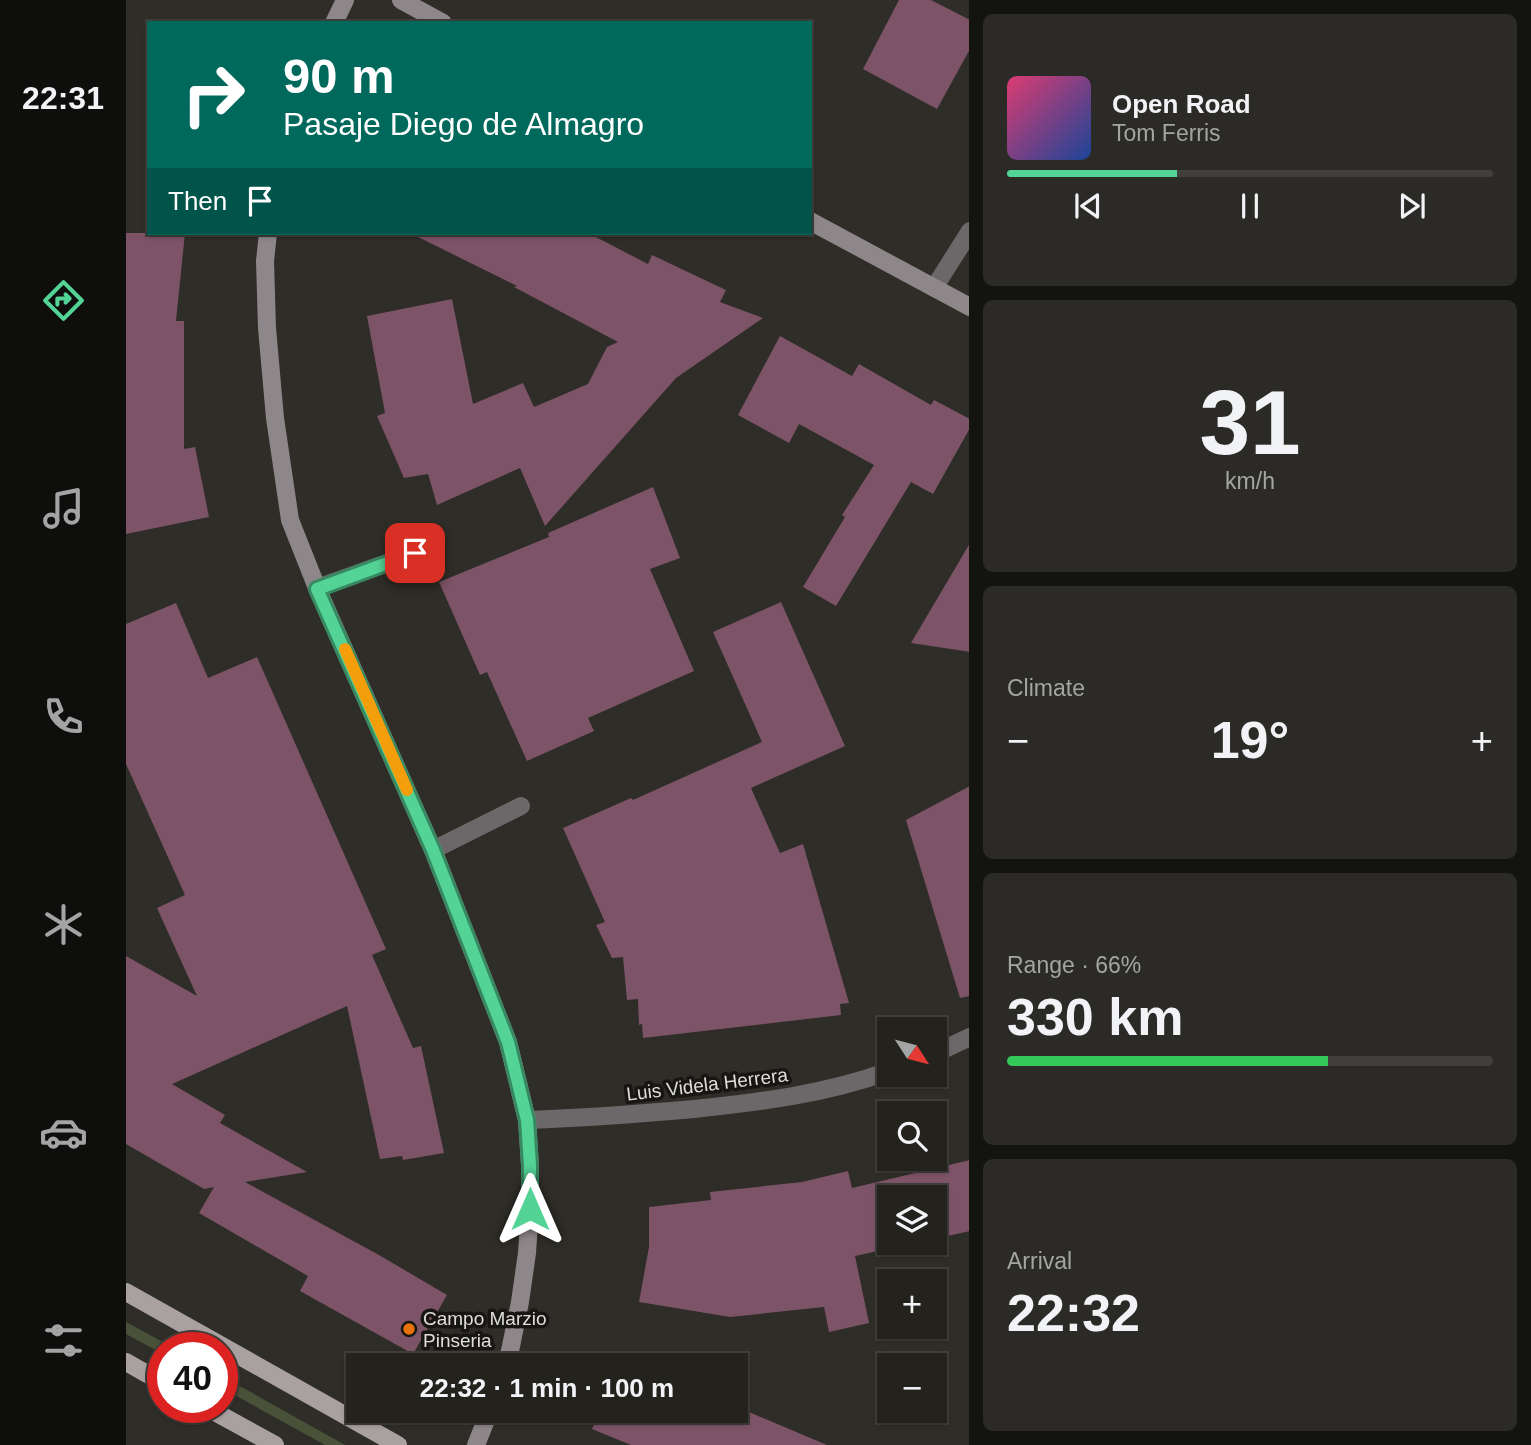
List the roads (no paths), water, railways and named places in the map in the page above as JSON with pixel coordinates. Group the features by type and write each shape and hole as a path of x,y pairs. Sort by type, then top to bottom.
{"main road":[{"path":"126,1292 398,1445"},
{"path":"126,1362 147,1374"},
{"path":"235,1423 275,1445"}],"street":[{"path":"335,21 345,0"},
{"path":"401,0 439,21"},
{"path":"812,222 969,307"},
{"path":"934,288 969,231"},
{"path":"268,235 265,261 267,328 275,418 290,520 317,589 433,850 508,1042 527,1120 530,1198 527,1253 509,1353"},
{"path":"317,589 415,553"},
{"path":"433,850 521,806"},
{"path":"947,1048 969,1037"},
{"name":"Luis Videla Herrera","path":"527,1120 600,1118 750,1103 822,1091 877,1075"},
{"path":"476,1445 485,1423"}],"place":[{"name":"Campo Marzio Pinseria","path":"409,1329"}]}
